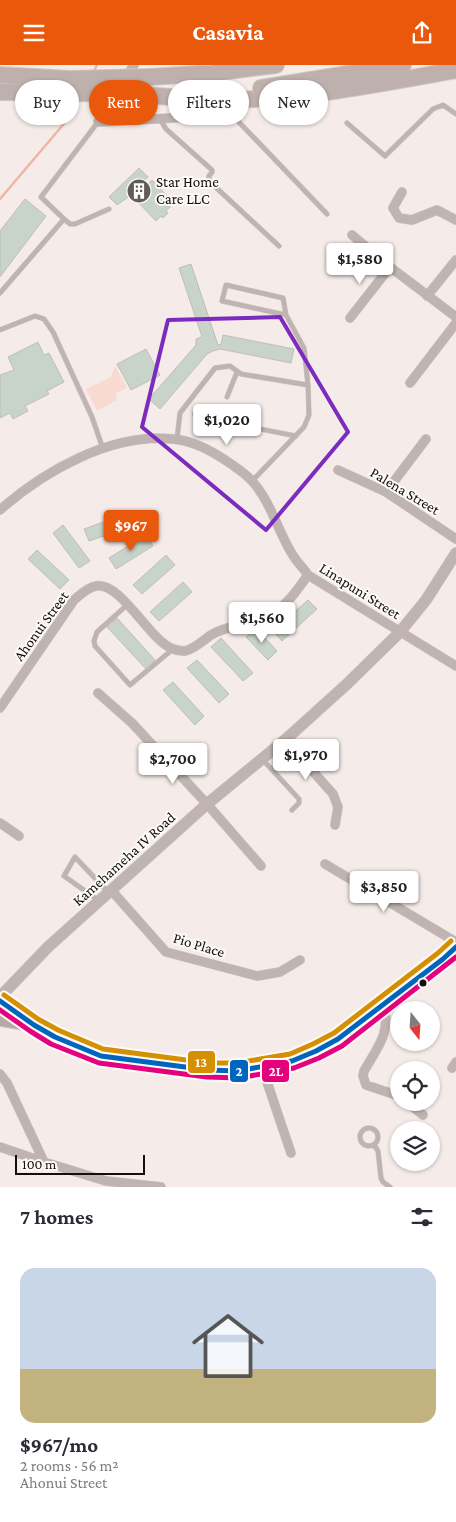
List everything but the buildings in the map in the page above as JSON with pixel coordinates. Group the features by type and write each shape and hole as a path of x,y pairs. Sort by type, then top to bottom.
{"highway":[{"path":"79,85 150,77 213,73 276,65"},
{"path":"158,94 211,93 274,87 403,65"},
{"path":"158,96 220,100 294,96 366,86 456,70"},
{"path":"0,75 31,80"},
{"path":"366,86 456,78"},
{"path":"0,92 15,91"}],"main road":[{"path":"0,999 34,1025 71,1045 101,1056 208,1070 238,1071 292,1061 338,1039 456,947"},
{"path":"0,1021 34,1025"}],"street":[{"path":"125,80 134,65"},
{"path":"160,119 168,119"},
{"path":"402,192 393,208 399,218 412,220 438,210 456,220"},
{"path":"352,235 390,267 456,317"},
{"path":"428,296 456,260"},
{"path":"350,318 390,267"},
{"path":"410,383 456,323"},
{"name":"Linapuni Street","path":"0,510 17,494 44,476 78,458 104,449 148,439 177,440 203,447 222,458 252,481 271,510 294,557 308,575 456,666"},
{"path":"386,492 426,439"},
{"name":"Palena Street","path":"338,470 386,492 456,539"},
{"name":"Kamehameha IV Road","path":"0,999 48,947 207,804 285,740 348,684 400,632 426,600 456,553"},
{"path":"173,649 183,651 195,647 212,634 271,615 288,603 308,575"},
{"name":"Ahonui Street","path":"0,708 74,600 84,592 97,586 110,589 128,605 161,641 173,649"},
{"path":"98,693 132,723 261,866"},
{"path":"285,740 333,794 338,807 335,825"},
{"path":"0,823 19,835"},
{"path":"325,864 456,942"},
{"name":"Pio Place","path":"111,892 166,952 257,976 280,972 300,960"},
{"path":"383,1005 386,1016 385,1031 363,1076 366,1085 390,1093"},
{"path":"267,1067 267,1082 291,1153"},
{"path":"0,1074 7,1083 44,1162"},
{"path":"418,1111 423,1115"},
{"path":"0,1147 110,1184 161,1187"}],"lane":[{"path":"346,123 385,156 433,109 443,105 456,114"},
{"path":"160,119 166,129 212,170 209,181 279,247"},
{"path":"96,125 41,197 70,224 109,209"},
{"path":"242,125 328,214"},
{"path":"0,293 64,219"},
{"path":"252,481 302,431 309,415 304,347 286,315 283,298 226,285 222,301 286,315"},
{"path":"0,330 35,316 44,319 53,331 92,417 104,449"},
{"path":"177,440 180,413 215,368 230,366 241,374 308,385"},
{"path":"227,397 237,371"},
{"path":"195,414 209,419 296,436"},
{"path":"128,605 97,632 94,641 95,646 130,685 173,649"},
{"path":"262,759 299,799 299,803 292,810"},
{"path":"100,901 64,876 76,857 111,892"},
{"path":"370,1127 378,1133 378,1139 374,1145 368,1146 361,1140 360,1134 364,1129 370,1127"},
{"path":"374,1145 378,1151 381,1178 390,1187"}],"highlighted area":[{"path":"280,317 348,432 266,530 142,427 168,320"}],"shaded area":[{"path":"115,366 127,388 116,393 117,400 97,411 86,389 111,377"}],"waterway":[{"path":"94,71 97,65"},
{"path":"0,199 63,125"}],"transit line":[{"name":"13","path":"4,995 38,1019 58,1030 103,1049 209,1063 237,1063 290,1054 334,1033 451,941"},
{"name":"2","path":"0,1001 55,1037 101,1056 208,1070 238,1071 292,1061 338,1039 456,947"},
{"name":"2L","path":"0,1010 51,1044 99,1063 207,1077 239,1078 294,1068 342,1046 456,957"}],"place":[{"name":"Star Home Care LLC","path":"139,191"}]}
